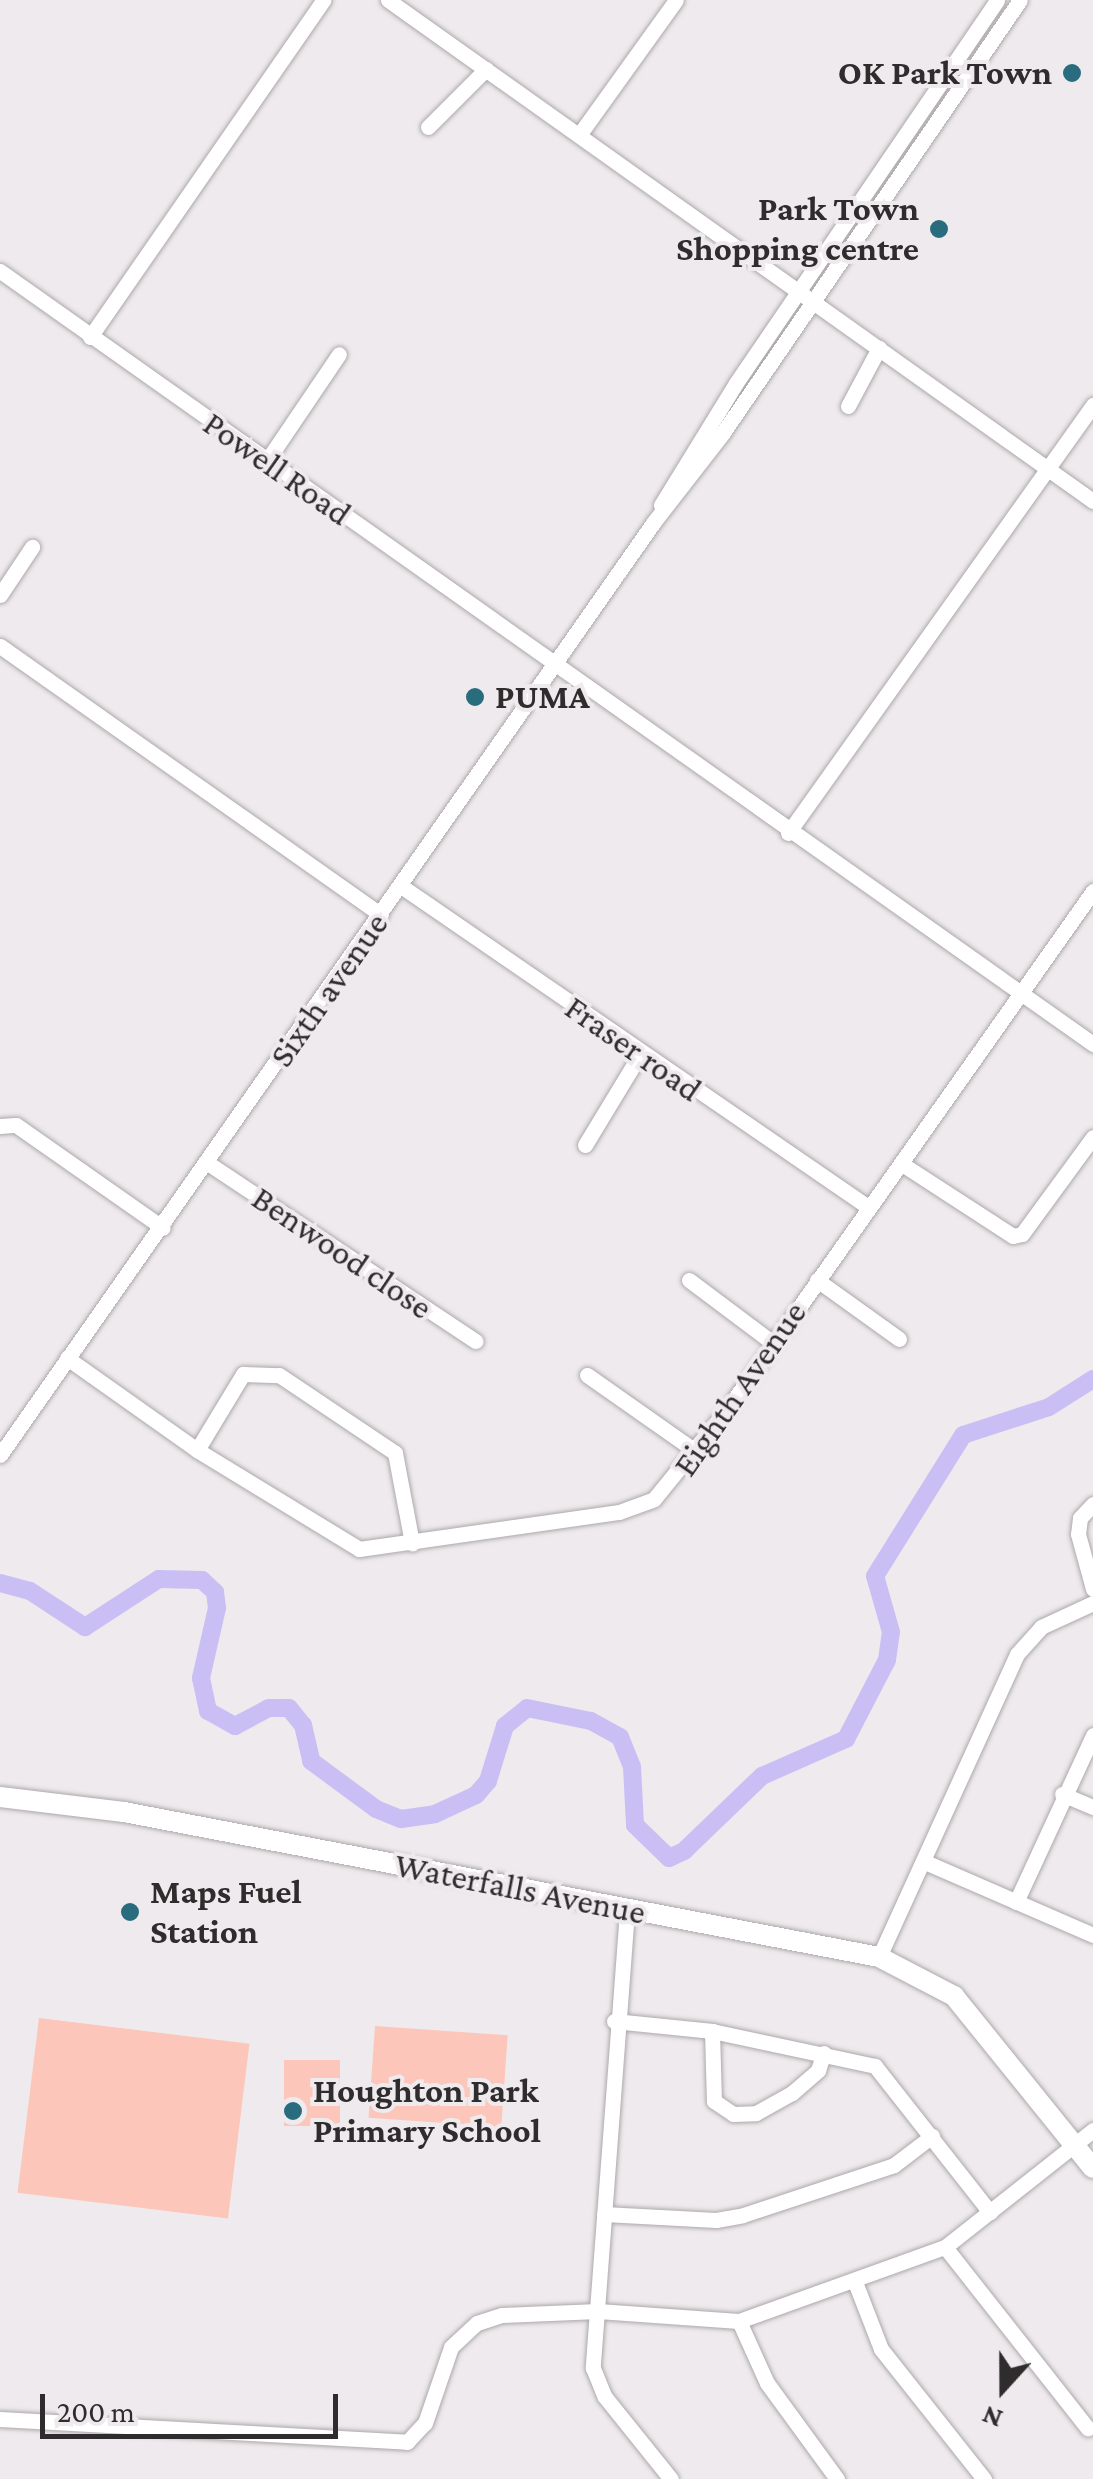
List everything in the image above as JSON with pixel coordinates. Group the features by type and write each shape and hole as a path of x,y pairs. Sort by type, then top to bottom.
{"main road":[{"name":"Waterfalls Avenue","path":"0,1797 124,1812 627,1911 879,1956 937,1983 1004,2054 1093,2168"}],"street":[{"path":"90,337 323,0"},
{"path":"388,0 1093,501"},
{"path":"580,136 676,0"},
{"path":"653,522 673,480 997,0"},
{"path":"653,522 813,302 1020,0"},
{"path":"428,127 486,69"},
{"name":"Powell Road","path":"0,271 788,833 1093,1044"},
{"path":"848,406 879,348"},
{"path":"266,462 339,354"},
{"path":"788,833 1093,405"},
{"name":"Sixth avenue","path":"0,1455 209,1164 653,522"},
{"path":"0,595 32,547"},
{"path":"0,646 380,915"},
{"name":"Fraser road","path":"401,886 639,1056 868,1207"},
{"name":"Eighth Avenue","path":"67,1358 197,1450 353,1546 412,1543 619,1512 668,1490 1022,996 1093,890"},
{"path":"585,1144 639,1056"},
{"path":"0,1126 16,1125 162,1228"},
{"path":"902,1164 1012,1236 1022,1234 1093,1137"},
{"name":"Benwood close","path":"209,1164 474,1342"},
{"path":"688,1280 774,1343"},
{"path":"817,1280 899,1338"},
{"path":"197,1450 244,1374 279,1375 395,1454 412,1543"},
{"path":"587,1374 695,1452"},
{"path":"1093,1504 1080,1518 1078,1534 1093,1589"},
{"path":"879,1956 1017,1654 1042,1628 1093,1603"},
{"path":"1016,1902 1062,1794 1093,1734"},
{"path":"1062,1794 1093,1807"},
{"path":"924,1862 1093,1935"},
{"path":"627,1911 614,2021 598,2311 598,2384 671,2479"},
{"path":"614,2021 712,2031 875,2066 890,2077 990,2212"},
{"path":"712,2031 714,2101 733,2114 756,2112 792,2093 818,2070 824,2052"},
{"path":"0,2419 407,2442 425,2423 452,2348 477,2322 502,2315 598,2311 739,2320 945,2247 1093,2130"},
{"path":"604,2214 716,2220 743,2215 894,2164 932,2136"},
{"path":"945,2247 1088,2430"},
{"path":"855,2282 881,2348 984,2479"},
{"path":"739,2320 767,2383 838,2479"}],"shaded area":[{"path":"39,2018 249,2044 228,2219 18,2193"},
{"path":"375,2026 508,2035 501,2127 369,2118"},
{"path":"284,2060 340,2060 340,2126 284,2126"}],"waterway":[{"path":"0,1583 30,1591 85,1627 159,1579 202,1580 215,1592 217,1608 201,1678 208,1711 235,1726 269,1708 289,1708 303,1725 311,1761 376,1809 401,1819 435,1814 476,1795 488,1781 505,1726 527,1708 591,1721 620,1737 632,1767 635,1825 669,1858 684,1851 762,1776 846,1739 887,1660 891,1632 875,1576 963,1435 1049,1407 1093,1379"}],"place":[{"name":"OK Park Town","path":"1072,73"},
{"name":"Park Town Shopping centre","path":"939,229"},
{"name":"PUMA","path":"475,697"},
{"name":"Maps Fuel Station","path":"130,1912"},
{"name":"Houghton Park Primary School","path":"293,2111"}]}
